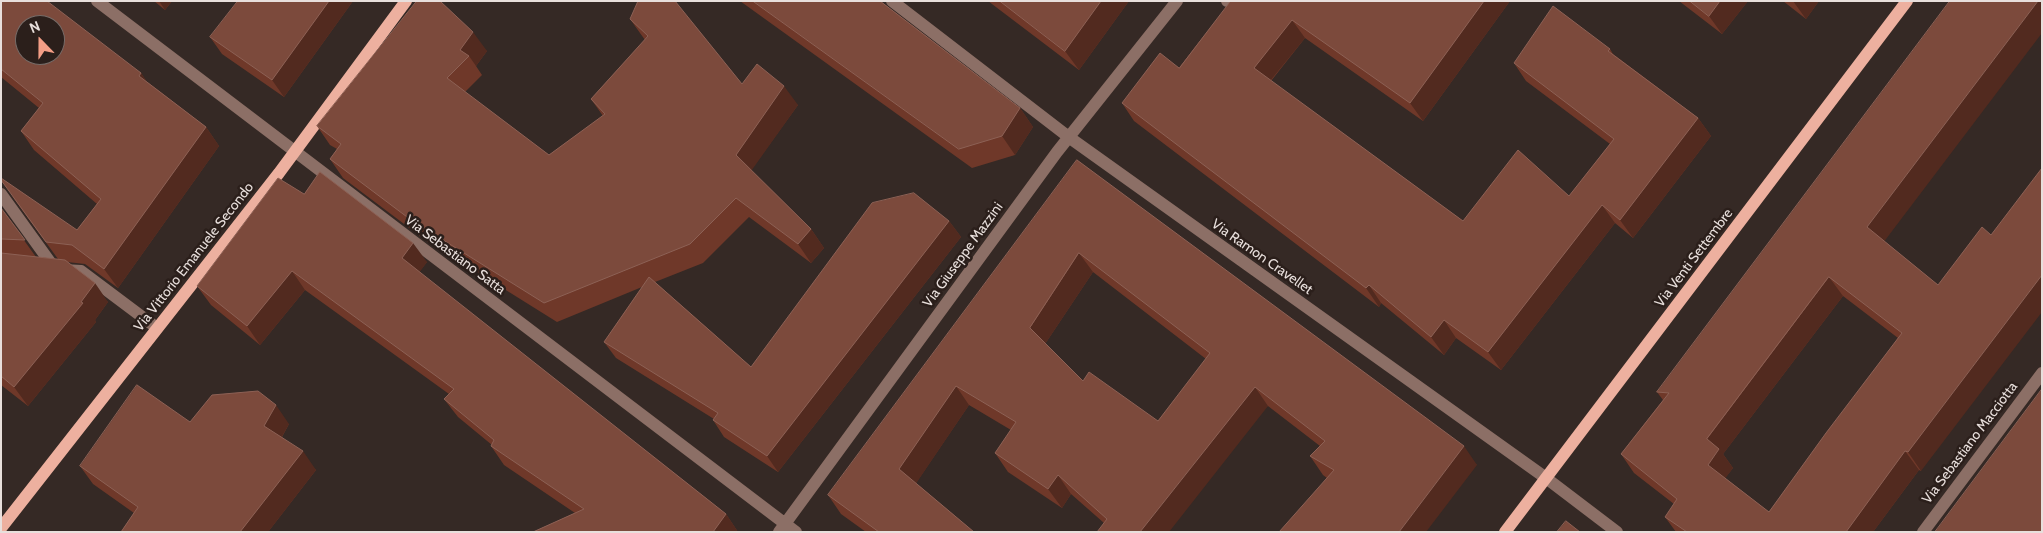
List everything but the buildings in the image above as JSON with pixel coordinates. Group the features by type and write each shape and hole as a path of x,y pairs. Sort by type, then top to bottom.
{"main road":[{"name":"Via Vittorio Emanuele Secondo","path":"1,528 295,152 406,1"},
{"name":"Via Venti Settembre","path":"1505,532 1907,1"}],"street":[{"name":"Via Sebastiano Satta","path":"97,1 783,528 796,532"},
{"name":"Via Ramon Cravellet","path":"892,1 1070,138 1546,478 1617,532"},
{"name":"Via Giuseppe Mazzini","path":"783,528 1052,160 1177,1"},
{"path":"1227,1 1262,1"},
{"path":"1,194 55,269"},
{"path":"37,268 81,271 157,328"},
{"name":"Via Sebastiano Macciotta","path":"1923,532 2042,373"}]}
